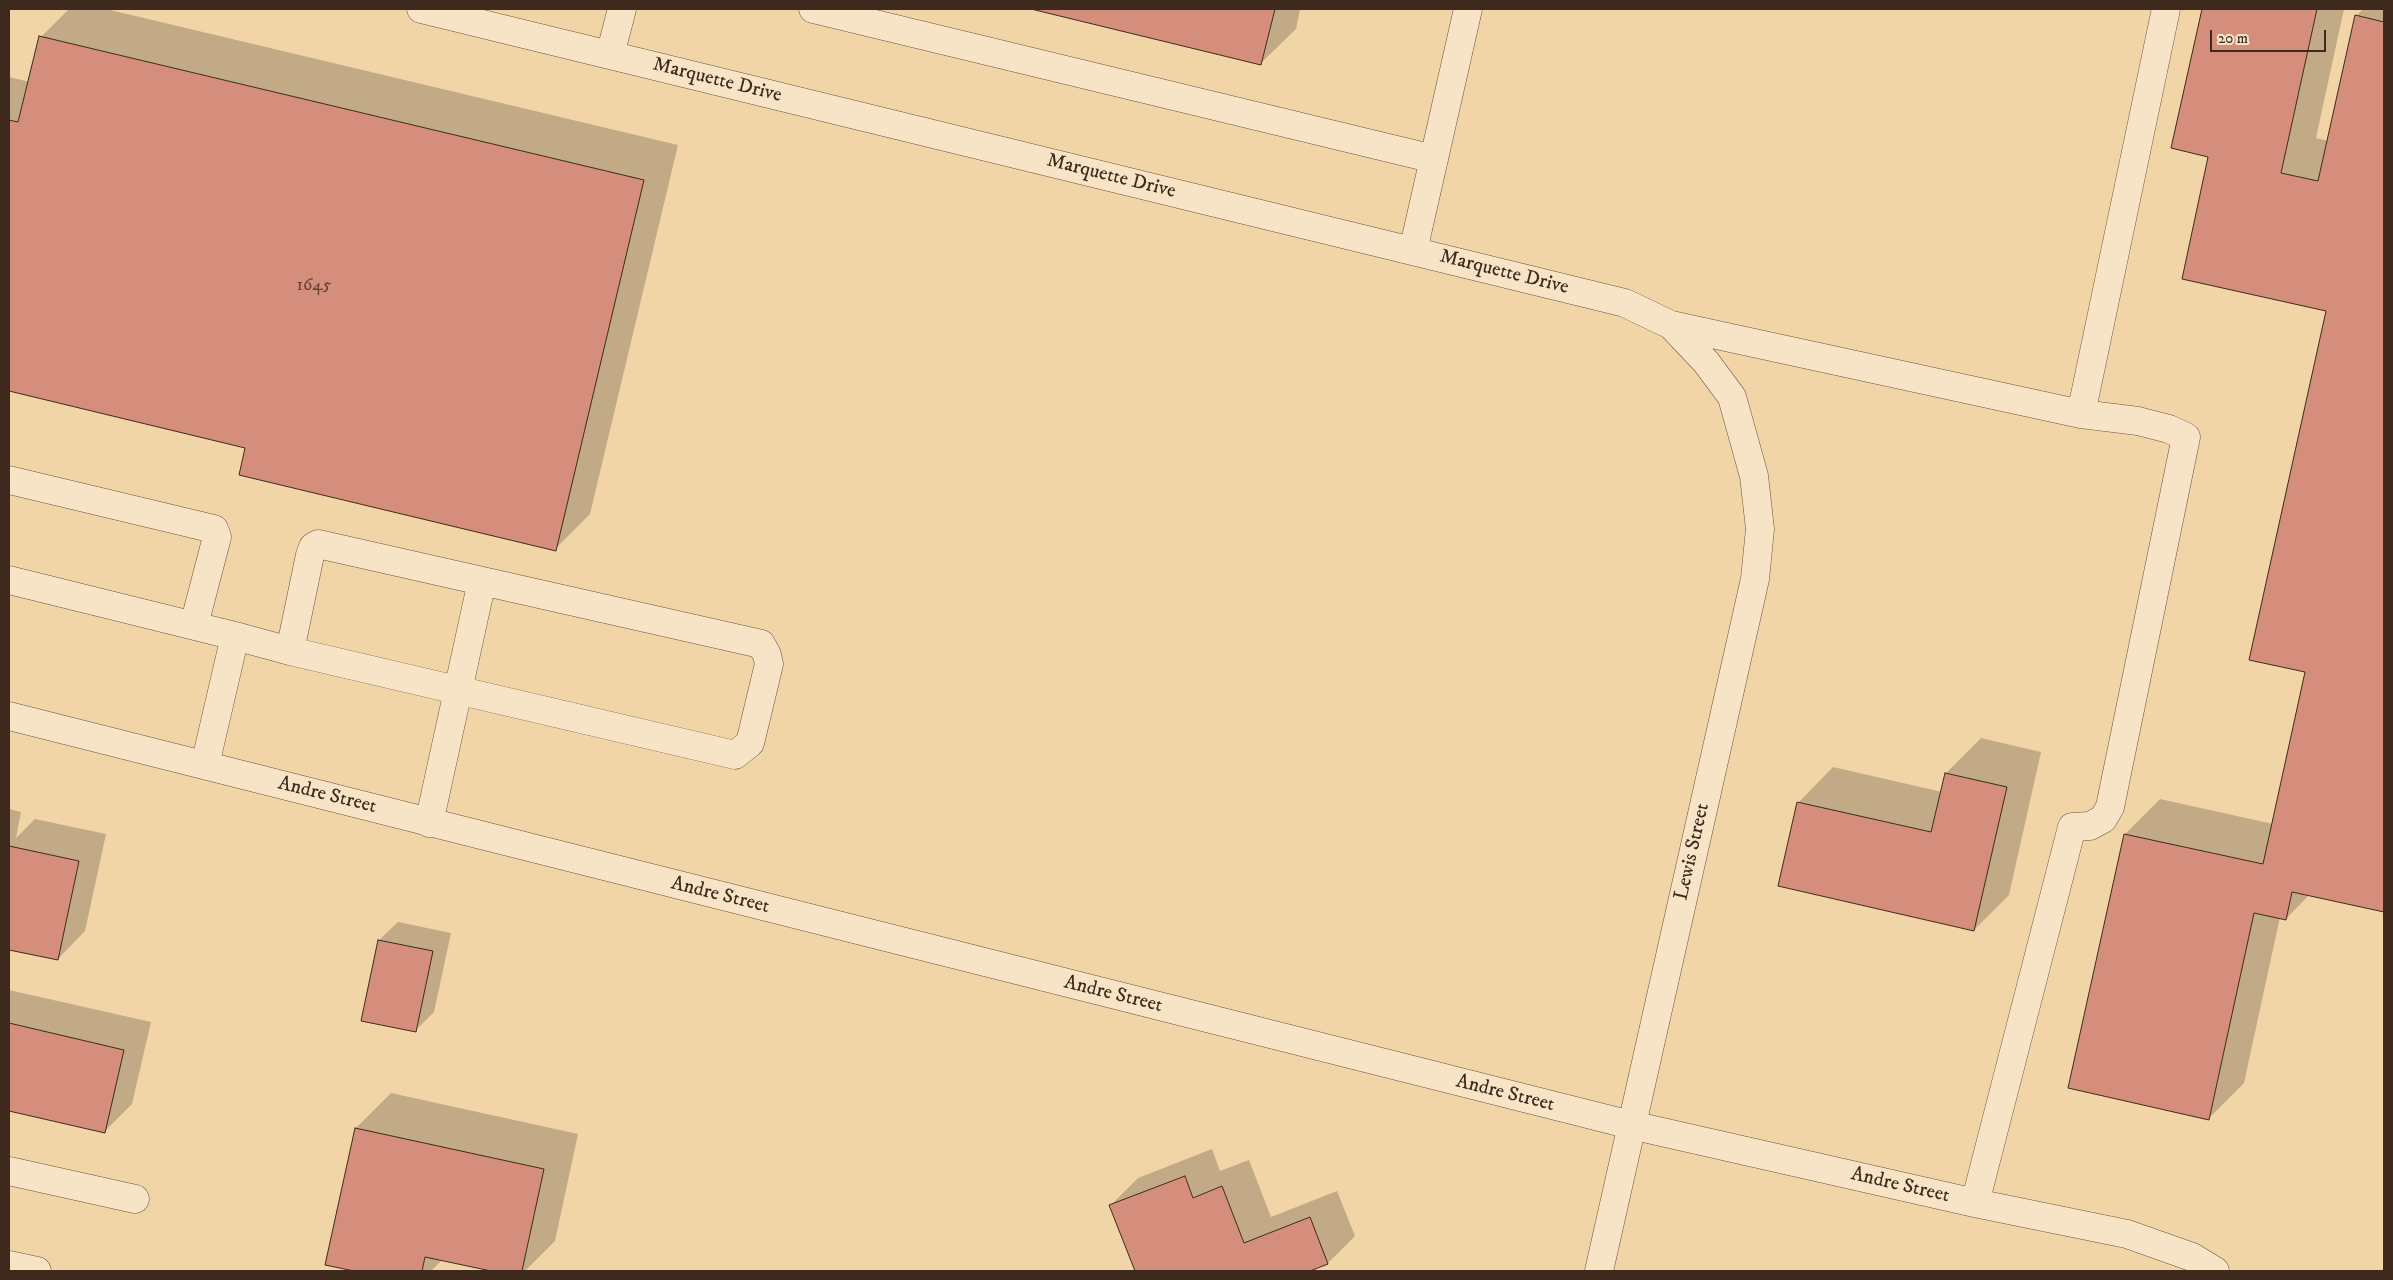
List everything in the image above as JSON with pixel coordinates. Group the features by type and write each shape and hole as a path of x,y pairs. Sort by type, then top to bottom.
{"street":[{"name":"Marquette Drive","path":"421,9 1625,303 1671,325 1706,362 1732,397 1742,431"},
{"path":"610,55 622,9"},
{"path":"813,9 1434,159"},
{"path":"1413,251 1468,9"},
{"path":"2081,414 2166,9"},
{"path":"1671,325 2081,414 2138,421 2169,428 2186,437 2110,808 2103,819 2090,826 2072,827 1975,1203"},
{"name":"Lewis Street","path":"1599,1271 1755,579 1760,529 1754,476 1742,431"},
{"path":"9,480 214,529 217,537 194,625"},
{"path":"9,580 194,625 290,651 735,755 750,743 769,664 761,644 318,544 313,547 310,555 290,651"},
{"path":"430,822 482,581"},
{"path":"205,765 235,636"},
{"name":"Andre Street","path":"9,716 1631,1125 1975,1203 2127,1234 2192,1257 2215,1271"},
{"path":"9,1171 135,1199"},
{"path":"9,1265 37,1271"}],"building":[{"path":"1031,9 1275,9 1261,65"},
{"path":"2202,9 2317,9 2281,173 2318,181 2355,15 2384,22 2384,912 2292,892 2286,920 2254,913 2209,1120 2068,1088 2124,834 2263,864 2305,672 2249,660 2326,311 2182,279 2208,157 2171,148"},
{"path":"39,36 644,180 556,551 239,475 245,448 9,391 9,120 18,122"},
{"path":"1945,773 2007,787 1974,931 1778,886 1797,802 1931,832"},
{"path":"9,846 79,861 58,960 9,950"},
{"path":"378,940 433,951 416,1032 361,1021"},
{"path":"9,1023 124,1050 105,1133 9,1111"},
{"path":"355,1128 544,1169 522,1271 491,1271 425,1257 422,1271 354,1271 325,1265"},
{"path":"1185,1176 1193,1198 1222,1186 1244,1243 1310,1217 1328,1264 1310,1271 1135,1271 1109,1205"}]}
